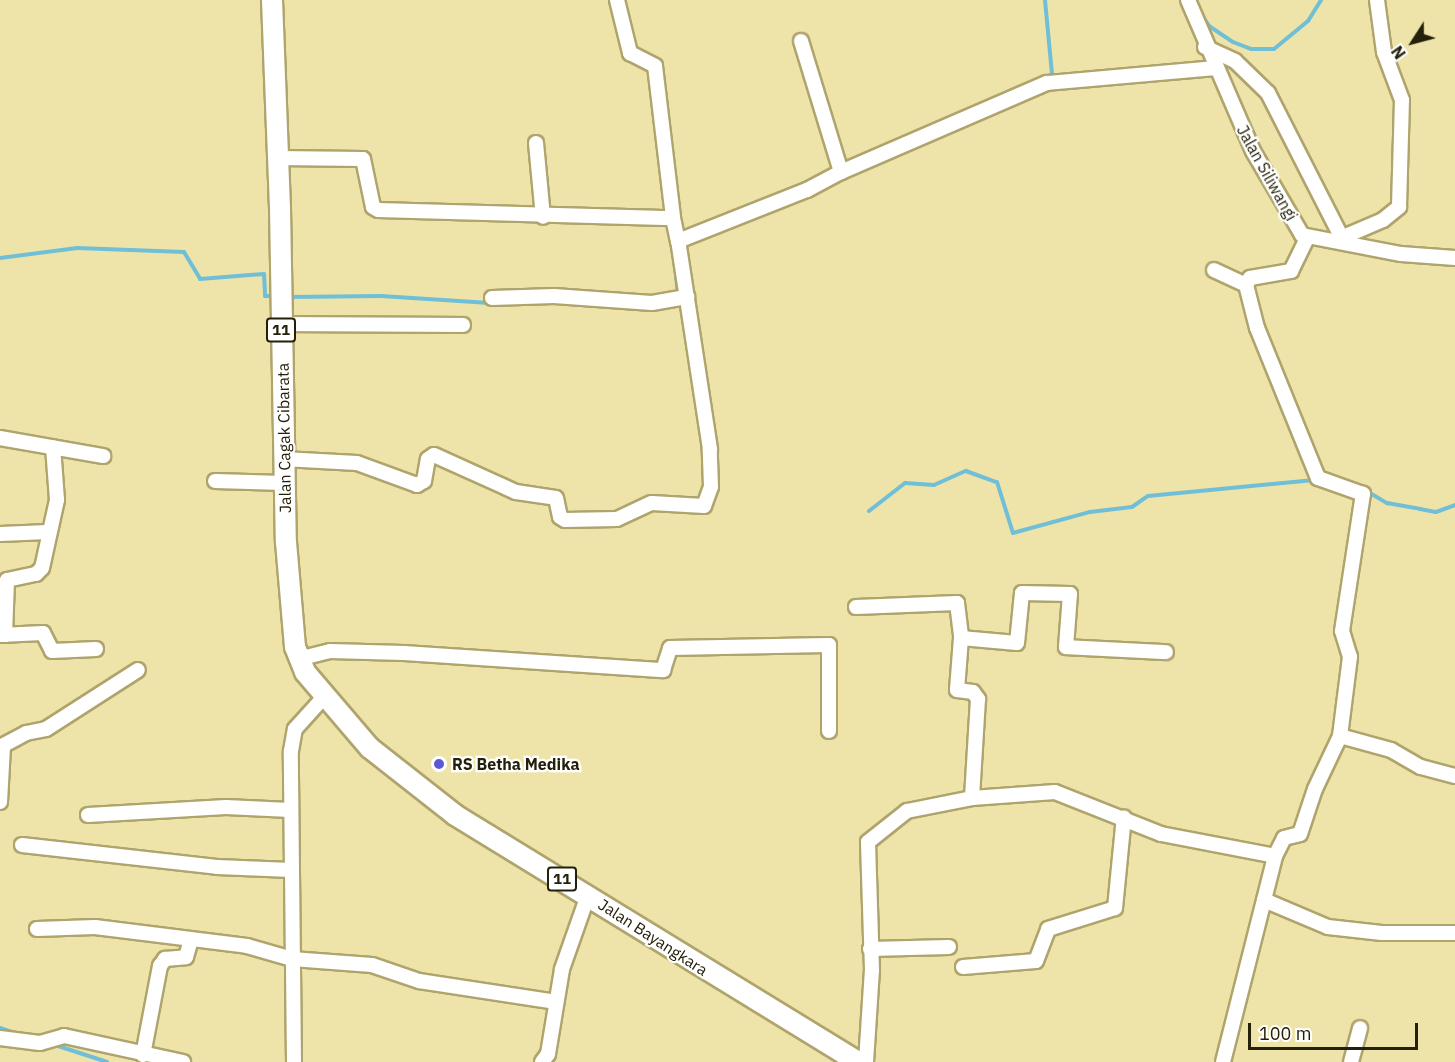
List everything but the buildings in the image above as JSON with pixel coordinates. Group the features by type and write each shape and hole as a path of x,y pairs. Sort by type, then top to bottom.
{"highway":[{"name":"Jalan Cagak Cibarata","path":"272,0 283,459 290,604 298,659"},
{"name":"Jalan Bayangkara","path":"298,659 323,698 370,748 414,785 472,826 858,1062"}],"street":[{"path":"283,459 357,463 417,485 424,481 428,459 434,455 516,492 556,498 560,516 565,520 616,519 652,502 704,506 711,487 710,449 673,218 655,66 630,53 617,0"},
{"name":"Jalan Siliwangi","path":"1188,0 1205,47 1253,151 1306,238 1337,239 1401,254 1455,258"},
{"path":"1205,47 1235,61 1268,93 1337,239 1394,215 1399,207 1402,100 1384,52 1377,0"},
{"path":"801,41 841,172"},
{"path":"678,241 807,190 841,172 1047,83 1215,68"},
{"path":"536,143 543,217"},
{"path":"277,158 363,159 376,210 543,217 673,218"},
{"path":"1223,1062 1275,856 1284,838 1300,834 1315,789 1340,736 1350,657 1342,631 1363,496 1360,491 1318,478 1257,328 1246,285 1250,278 1291,271 1306,238"},
{"path":"1214,270 1246,285"},
{"path":"492,298 554,296 652,303 687,297"},
{"path":"281,324 463,325"},
{"path":"0,438 103,456"},
{"path":"52,447 57,500 41,570 7,580 2,635 43,633 52,651 96,649"},
{"path":"215,481 284,483"},
{"path":"0,534 48,532"},
{"path":"961,638 1017,643 1022,593 1070,594 1066,647 1166,652"},
{"path":"856,607 953,601 957,604 961,638 957,690 973,693 978,699 972,798"},
{"path":"298,659 330,651 404,653 663,670 670,648 829,645 829,731"},
{"path":"0,802 1,747 11,740 46,729 138,670"},
{"path":"294,1062 290,810 293,734 323,698"},
{"path":"1340,736 1391,750 1421,767 1455,776"},
{"path":"866,1062 872,970 870,838 907,811 972,798 1055,792 1124,817 1161,834 1275,856"},
{"path":"88,815 226,807 290,810"},
{"path":"963,968 1036,961 1048,928 1115,908 1124,817"},
{"path":"22,845 217,867 291,870"},
{"path":"542,1062 548,1054 562,969 588,895"},
{"path":"1264,900 1329,927 1382,933 1455,933"},
{"path":"37,929 95,927 247,946 292,959 372,965 419,981 556,1002"},
{"path":"143,1054 160,966 165,959 186,957 191,940"},
{"path":"870,949 949,947"},
{"path":"1351,1062 1360,1028"},
{"path":"0,1038 40,1043 64,1036 183,1062"}],"waterway":[{"path":"1045,0 1052,74 1046,78"},
{"path":"1199,11 1209,26 1233,42 1251,49 1274,49 1308,21 1321,0"},
{"path":"0,258 77,248 184,252 200,279 264,274 265,296 274,296"},
{"path":"673,248 678,294"},
{"path":"288,297 381,296 490,303"},
{"path":"869,511 905,483 934,485 966,471 997,482 1013,533 1090,512 1132,507 1148,496 1314,480"},
{"path":"1365,490 1387,503 1436,512 1455,505"},
{"path":"0,1028 22,1035"},
{"path":"52,1044 107,1062"}],"place":[{"name":"RS Betha Medika","path":"439,764"}]}
